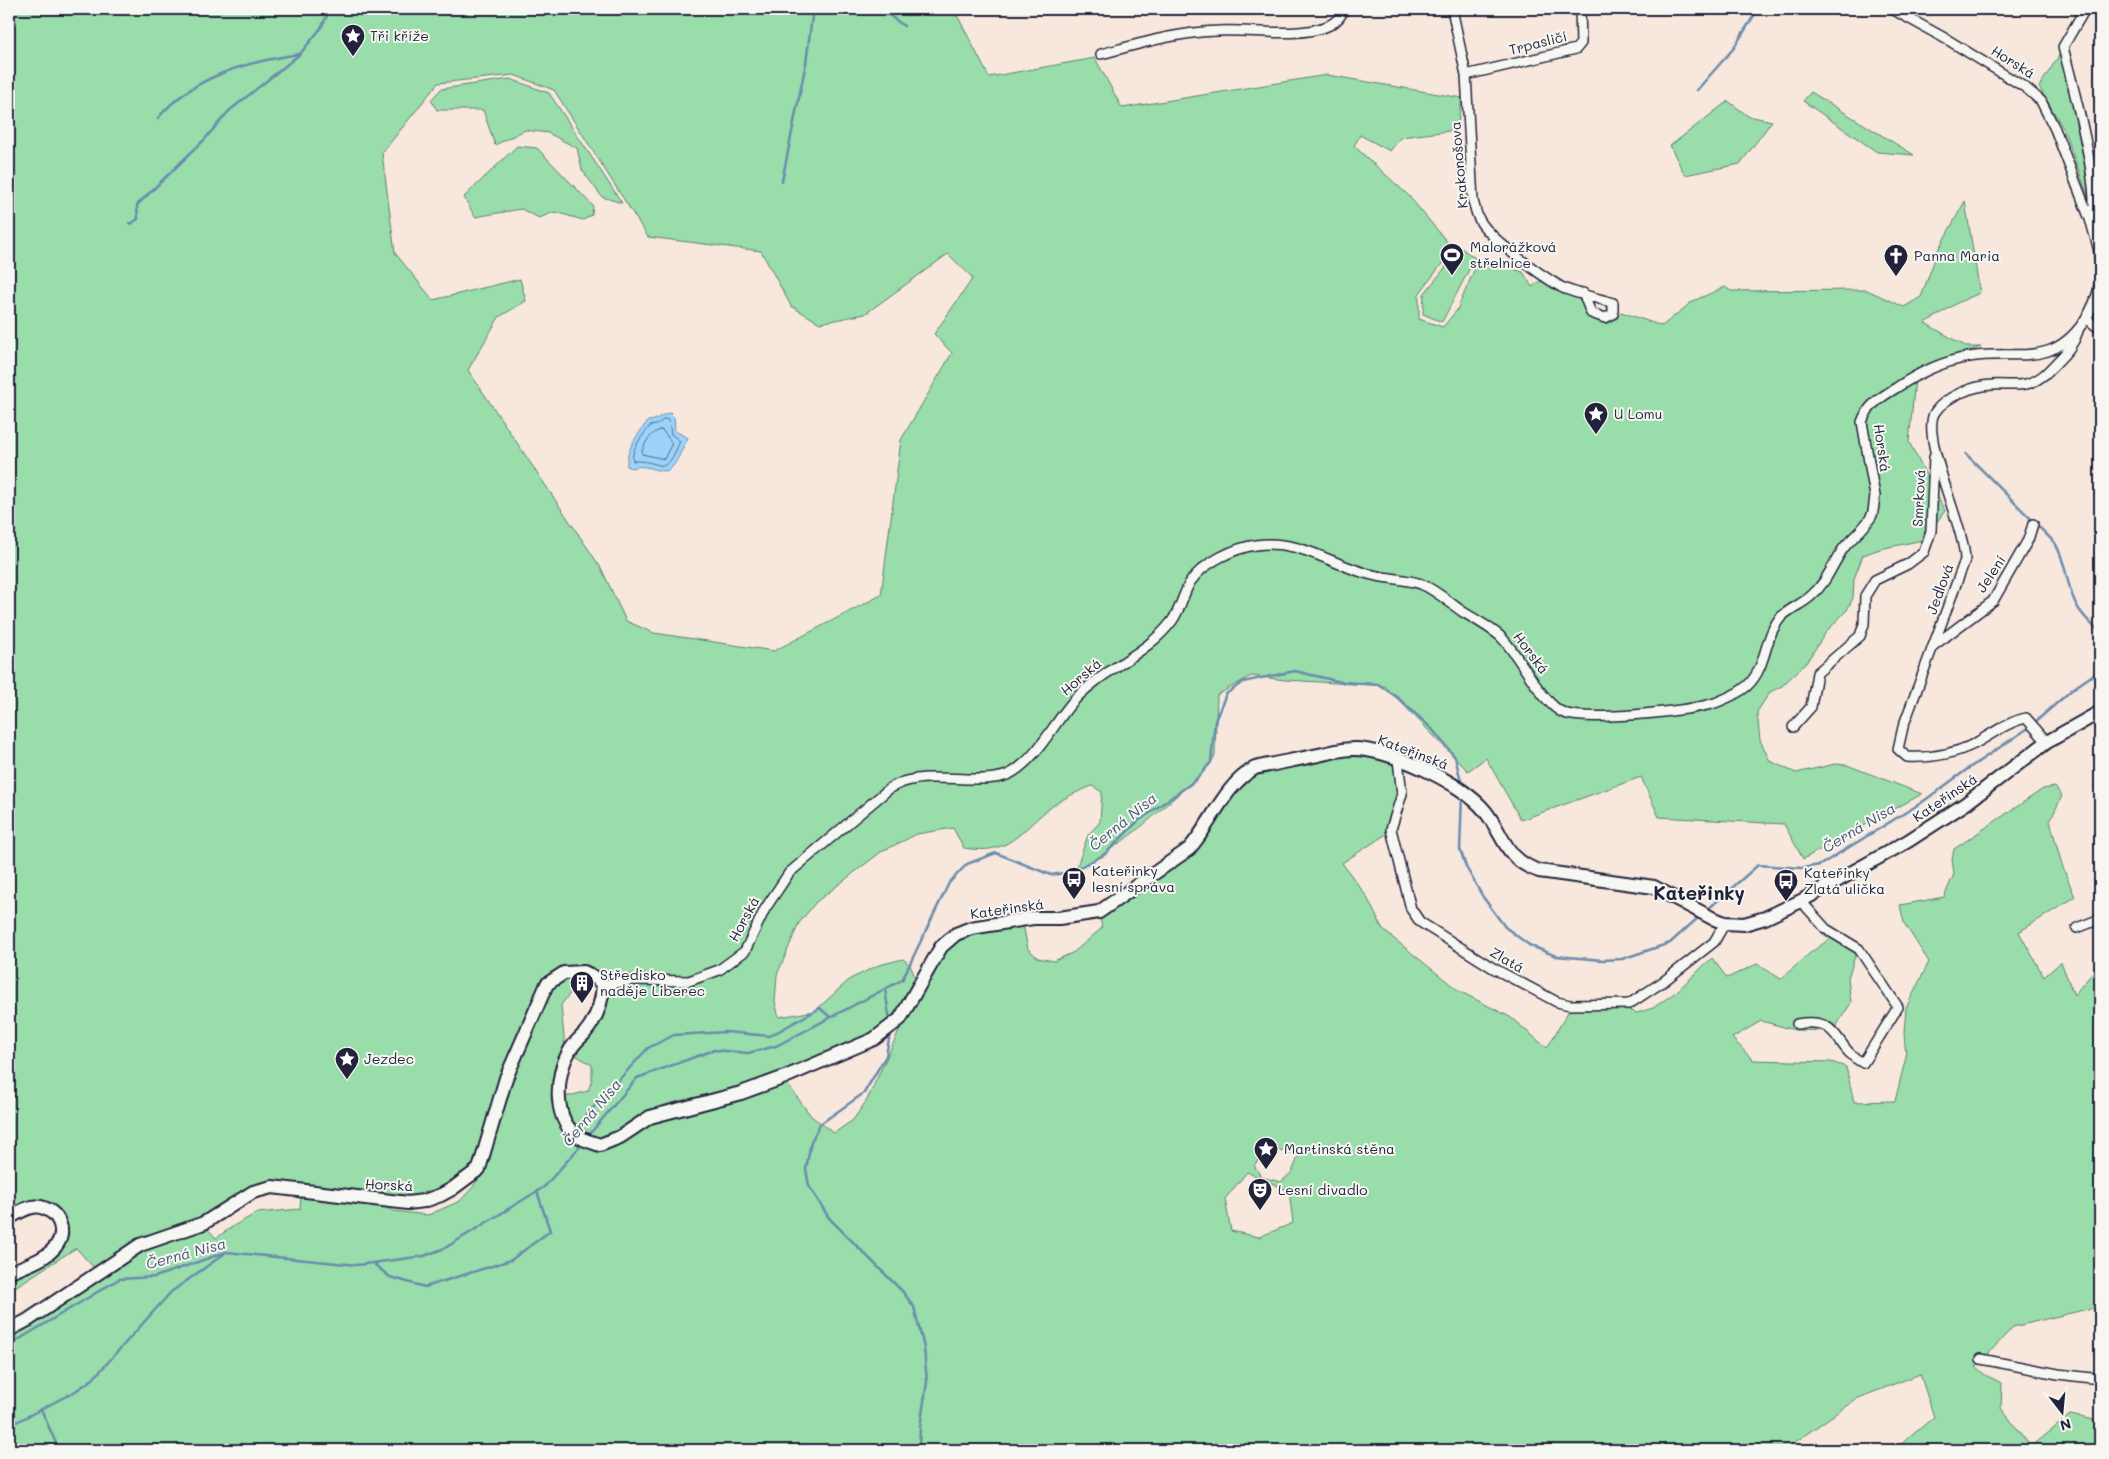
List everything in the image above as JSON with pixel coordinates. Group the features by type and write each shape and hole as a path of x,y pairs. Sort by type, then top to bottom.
{"street":[{"path":"1101,54 1161,38 1217,31 1300,32 1326,27 1340,17 1344,9"},
{"name":"Krakonošova","path":"1452,9 1466,74 1473,201 1478,218 1492,235 1515,254 1563,288 1584,293"},
{"name":"Trpasličí","path":"1466,74 1576,49 1581,43 1580,9"},
{"name":"Horská","path":"1892,9 1948,40 2026,88 2041,102 2055,129 2091,222 2099,251 2100,266"},
{"path":"2084,9 2063,47 2085,139 2095,208 2091,222"},
{"name":"Horská","path":"9,1330 28,1320 140,1245 204,1223 253,1192 272,1187 408,1203 424,1201 447,1192 479,1169 506,1078 547,984 564,973 584,972 596,978 603,985 633,980 689,981 719,970 745,951 766,909 789,872 890,788 909,780 962,777 992,778 1012,773 1044,743 1077,698 1096,681 1154,640 1173,620 1192,579 1216,559 1230,552 1256,545 1278,544 1301,547 1356,570 1423,585 1500,636 1526,667 1545,699 1563,713 1592,716 1661,713 1715,703 1746,687 1756,675 1771,634 1780,618 1812,596 1828,578 1843,549 1870,518 1874,496 1862,422 1873,403 1915,377 1950,362 1975,356 2018,356 2047,352 2062,345 2086,318 2094,304 2100,281"},
{"path":"2086,318 2100,329"},
{"name":"Jedlová","path":"2044,737 2026,718 2016,720 1972,745 1954,752 1933,756 1907,757 1898,748 1903,727 1965,560 1962,539 1935,450 1931,425 1932,417 1939,406 1960,393 1985,386 2025,384 2036,380 2065,354 2074,343 2078,329"},
{"name":"Smrková","path":"1793,727 1811,707 1817,673 1860,636 1864,624 1865,596 1875,580 1897,570 1924,552 1932,531 1935,450"},
{"name":"Jelení","path":"1933,647 1993,601 2028,540 2033,524"},
{"name":"Kateřinská","path":"603,985 603,999 597,1013 586,1031 569,1051 560,1075 562,1114 567,1125 580,1138 600,1145 620,1137 650,1117 741,1093 785,1078 874,1039 900,1019 941,947 956,934 971,928 1033,918 1060,918 1099,912 1189,849 1201,835 1229,789 1242,775 1255,768 1351,748 1372,750 1447,781 1468,794 1485,811 1518,861 1527,867 1539,872 1654,887 1712,918 1725,923 1744,924 1765,918 1801,901 1924,831 1964,804 2044,737 2100,712"},
{"name":"Zlatá","path":"1398,760 1402,794 1391,829 1411,909 1420,922 1493,968 1557,1002 1570,1005 1629,1004 1664,981 1714,942 1725,923"},
{"path":"1797,1024 1816,1022 1825,1025 1833,1031 1854,1059 1863,1063 1898,1007 1859,949 1826,929 1801,901"},
{"path":"2077,928 2100,919"},
{"path":"9,1218 24,1209 40,1207 57,1217 61,1224 60,1236 56,1247 45,1256 9,1273"},
{"path":"1981,1359 2058,1374 2100,1379"}],"green space":[{"path":"9,9 947,9 958,17 989,77 1095,58 1122,108 1327,75 1462,98 1457,130 1401,137 1390,151 1360,135 1354,146 1408,195 1453,249 1419,294 1419,319 1443,327 1457,310 1479,259 1523,272 1532,287 1540,281 1576,296 1591,317 1610,323 1621,312 1662,326 1693,301 1725,287 1731,291 1867,290 1904,307 1921,297 1939,248 1965,201 1980,293 1959,302 1925,323 1967,347 1981,347 1916,369 1909,442 1945,511 1923,540 1880,549 1863,555 1854,579 1853,598 1847,610 1826,632 1806,663 1782,686 1770,692 1757,712 1760,740 1770,761 1796,773 1835,764 1847,765 1922,794 1803,859 1784,824 1659,817 1641,777 1521,820 1486,758 1468,771 1385,686 1251,676 1217,695 1215,755 1210,765 1130,836 1076,869 1088,835 1100,822 1102,792 1092,786 1060,801 1013,840 993,848 980,850 964,848 953,828 917,834 881,852 816,902 799,923 777,975 775,1002 779,1017 815,1011 850,979 879,965 903,959 910,965 916,979 902,1003 879,1028 806,1062 740,1087 648,1111 609,1135 594,1137 587,1135 577,1128 573,1122 565,1097 588,1091 592,1080 592,1065 574,1054 588,1038 603,1013 609,983 600,974 585,966 562,968 542,980 513,1050 473,1167 453,1192 397,1201 380,1193 272,1181 201,1218 94,1268 76,1248 9,1291 9,1279 42,1264 59,1251 64,1244 67,1228 61,1214 49,1203 41,1201 28,1202 9,1212","holes":["514,75 554,90 648,237 761,251 791,306 820,323 865,314 948,254 973,278 934,334 952,353 901,440 881,595 774,651 654,633 626,621 601,568 468,370 499,317 526,301 520,279 433,300 395,253 382,153 438,83"]},
{"path":"2060,54 2067,67 2093,209 2063,128 2039,87"},
{"path":"510,79 549,93 622,203 602,197 582,170 577,148 548,133 525,130 495,145 483,110 437,110 431,100 441,89"},
{"path":"1811,92 1914,155 1877,152 1803,101"},
{"path":"1728,101 1748,116 1772,121 1740,164 1685,175 1670,146"},
{"path":"517,146 537,148 593,206 592,215 583,220 555,212 539,218 521,209 475,217 464,197"},
{"name":"Malorážková střelnice","path":"1461,248 1475,258 1442,322 1423,314 1424,294"},
{"path":"1351,753 1391,760 1397,781 1398,797 1388,833 1342,863 1367,897 1383,930 1459,991 1510,1017 1547,1048 1571,1007 1624,1008 1637,1013 1653,1008 1676,992 1712,958 1727,978 1757,964 1781,979 1810,953 1834,936 1856,953 1848,978 1851,1003 1833,1031 1795,1030 1761,1021 1732,1038 1753,1060 1831,1062 1846,1067 1854,1102 1895,1101 1906,1057 1904,1033 1906,1008 1929,962 1904,923 1900,905 1944,897 1954,874 1952,859 1954,849 2043,789 2055,787 2062,796 2050,821 2062,865 2075,897 2019,932 2044,977 2061,962 2074,995 2094,971 2100,969 2100,1306 2013,1327 1976,1367 1985,1375 2002,1383 2001,1408 2031,1447 2070,1415 2100,1421 2100,1450 1894,1450 1934,1417 1920,1374 1856,1399 1784,1450 9,1450 9,1335 142,1249 206,1227 216,1238 257,1213 300,1209 301,1195 377,1203 393,1211 428,1215 460,1201 473,1187 483,1171 511,1080 550,987 565,978 583,977 561,1005 565,1048 556,1107 592,1148 652,1121 786,1082 811,1116 834,1133 853,1120 867,1100 903,1022 944,950 958,938 973,933 1023,924 1028,949 1038,958 1054,961 1074,952 1102,928 1100,917 1192,852 1232,792 1257,772","holes":["1271,1148 1299,1155 1292,1172 1281,1182 1261,1177 1254,1165","1247,1172 1289,1191 1293,1223 1259,1237 1231,1231 1225,1199"]}],"water":[{"path":"670,413 674,417 675,431 688,438 672,467 662,471 627,466 628,454 637,436 648,421"}],"waterway":[{"path":"129,223 131,224 138,219 137,205 204,140 229,111 300,54 321,28 330,9"},
{"path":"782,181 806,63 813,9"},
{"path":"881,9 904,26"},
{"path":"1697,90 1733,49 1758,9"},
{"path":"158,118 187,91 204,81 260,61 299,54"},
{"path":"1966,454 2055,543 2062,557 2072,595 2077,606 2100,632"},
{"name":"Černá Nisa","path":"2034,723 2074,688 2100,670"},
{"name":"Černá Nisa","path":"588,1136 637,1078 714,1050 748,1053 776,1046 902,980 949,883 967,864 996,853 1051,875 1070,872 1104,855 1137,822 1196,780 1211,762 1215,721 1226,694 1243,682 1295,671 1341,682 1378,684 1398,698 1432,729 1455,757 1462,785"},
{"name":"Černá Nisa","path":"1707,910 1758,865 1802,868 1820,865 1921,803 2030,727"},
{"name":"Černá Nisa","path":"1462,795 1460,849 1466,867 1483,897 1505,927 1529,945 1556,956 1603,960 1622,959 1670,943 1699,917"},
{"path":"885,990 890,1021"},
{"path":"584,1134 581,1121 648,1048 674,1035 726,1032 770,1036 820,1008 830,1017"},
{"path":"890,1033 886,1056 864,1093 820,1124 811,1142 806,1169 809,1186 829,1218 903,1292 914,1307 924,1348 927,1382 920,1427 919,1450"},
{"name":"Černá Nisa","path":"9,1343 18,1340 119,1279 155,1277 226,1252 357,1265 424,1256 445,1248 544,1187 583,1143"},
{"path":"377,1263 375,1265 390,1277 425,1287 511,1260 550,1231 537,1191"},
{"path":"9,1426 74,1392 93,1379 171,1292 224,1254"},
{"path":"41,1409 59,1450"}],"place":[{"name":"Tři kříže","path":"353,57"},
{"name":"Malorážková střelnice","path":"1452,276"},
{"name":"Panna Maria","path":"1896,277"},
{"name":"U Lomu","path":"1596,435"},
{"name":"Kateřinky lesní správa","path":"1074,900"},
{"name":"Kateřinky Zlatá ulička","path":"1786,902"},
{"name":"Středisko naděje Liberec","path":"582,1004"},
{"name":"Jezdec","path":"347,1080"},
{"name":"Martinská stěna","path":"1266,1170"},
{"name":"Lesní divadlo","path":"1260,1211"}],"district":[{"name":"Kateřinky","path":"1699,893"}]}
